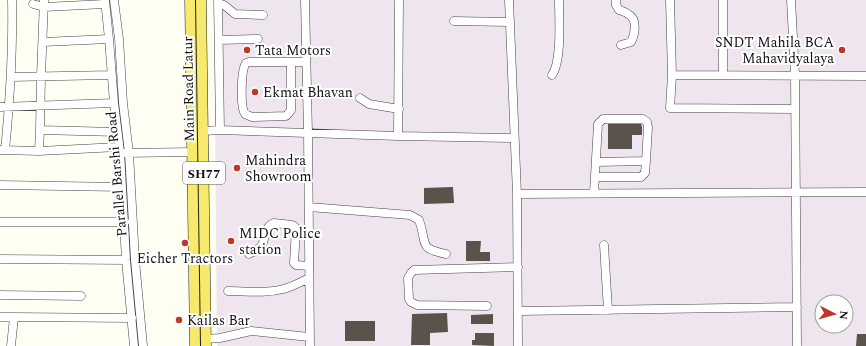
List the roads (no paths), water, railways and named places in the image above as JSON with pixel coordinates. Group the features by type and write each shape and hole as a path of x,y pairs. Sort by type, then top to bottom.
{"main road":[{"name":"Main Road Latur","path":"190,0 195,346"},
{"name":"Main Road Latur","path":"201,0 206,342"}],"street":[{"path":"12,0 10,107 3,150 119,150 129,152 193,152"},
{"name":"Parallel Barshi Road","path":"114,0 129,152 135,260 143,346"},
{"path":"305,0 310,346"},
{"path":"398,136 399,0"},
{"path":"509,0 517,194 519,311 518,346"},
{"path":"552,75 556,69 558,53 559,0"},
{"path":"616,0 616,5 619,10 630,14 634,22 631,42 621,45"},
{"path":"670,0 672,75 670,108 795,109"},
{"path":"723,0 723,75"},
{"path":"791,0 795,75 797,346"},
{"path":"218,1 220,130"},
{"path":"218,1 235,14 263,14"},
{"path":"33,4 105,2 119,150 126,260 134,346"},
{"path":"39,151 41,106 40,76 44,3"},
{"path":"454,21 509,22"},
{"path":"42,42 109,39"},
{"path":"219,40 258,39"},
{"path":"291,62 291,110 288,114 286,116 252,117 245,114 242,107 242,99 243,69 246,63 249,62 291,62 306,62"},
{"path":"11,77 112,75"},
{"path":"672,75 866,76"},
{"path":"360,98 370,104 399,109"},
{"path":"0,107 114,103"},
{"path":"594,193 598,124 602,119 643,119 647,122 646,162 644,173 641,177 595,177"},
{"path":"40,130 117,132"},
{"path":"204,131 220,130 514,138"},
{"path":"596,162 646,162"},
{"path":"0,185 122,187"},
{"path":"517,194 866,192"},
{"path":"309,207 410,215 419,220 425,245 428,249 446,254"},
{"path":"0,222 124,222"},
{"path":"249,254 260,248 267,228 271,224 292,225 296,229 294,263 309,266"},
{"path":"604,245 608,310"},
{"path":"0,258 126,260"},
{"path":"487,306 417,305 411,302 410,299 408,278 414,270 518,267"},
{"path":"228,291 278,291 309,278"},
{"path":"0,295 81,296"},
{"path":"519,311 797,307"},
{"path":"0,317 132,318"},
{"path":"11,346 14,317"},
{"path":"206,342 251,331 310,337"}],"place":[{"name":"Tata Motors","path":"247,50"},
{"name":"SNDT Mahila BCA Mahavidyalaya","path":"842,50"},
{"name":"Ekmat Bhavan","path":"255,92"},
{"name":"Mahindra Showroom","path":"237,168"},
{"name":"MIDC Police station","path":"231,241"},
{"name":"Eicher Tractors","path":"185,243"},
{"name":"Kailas Bar","path":"179,320"}]}
